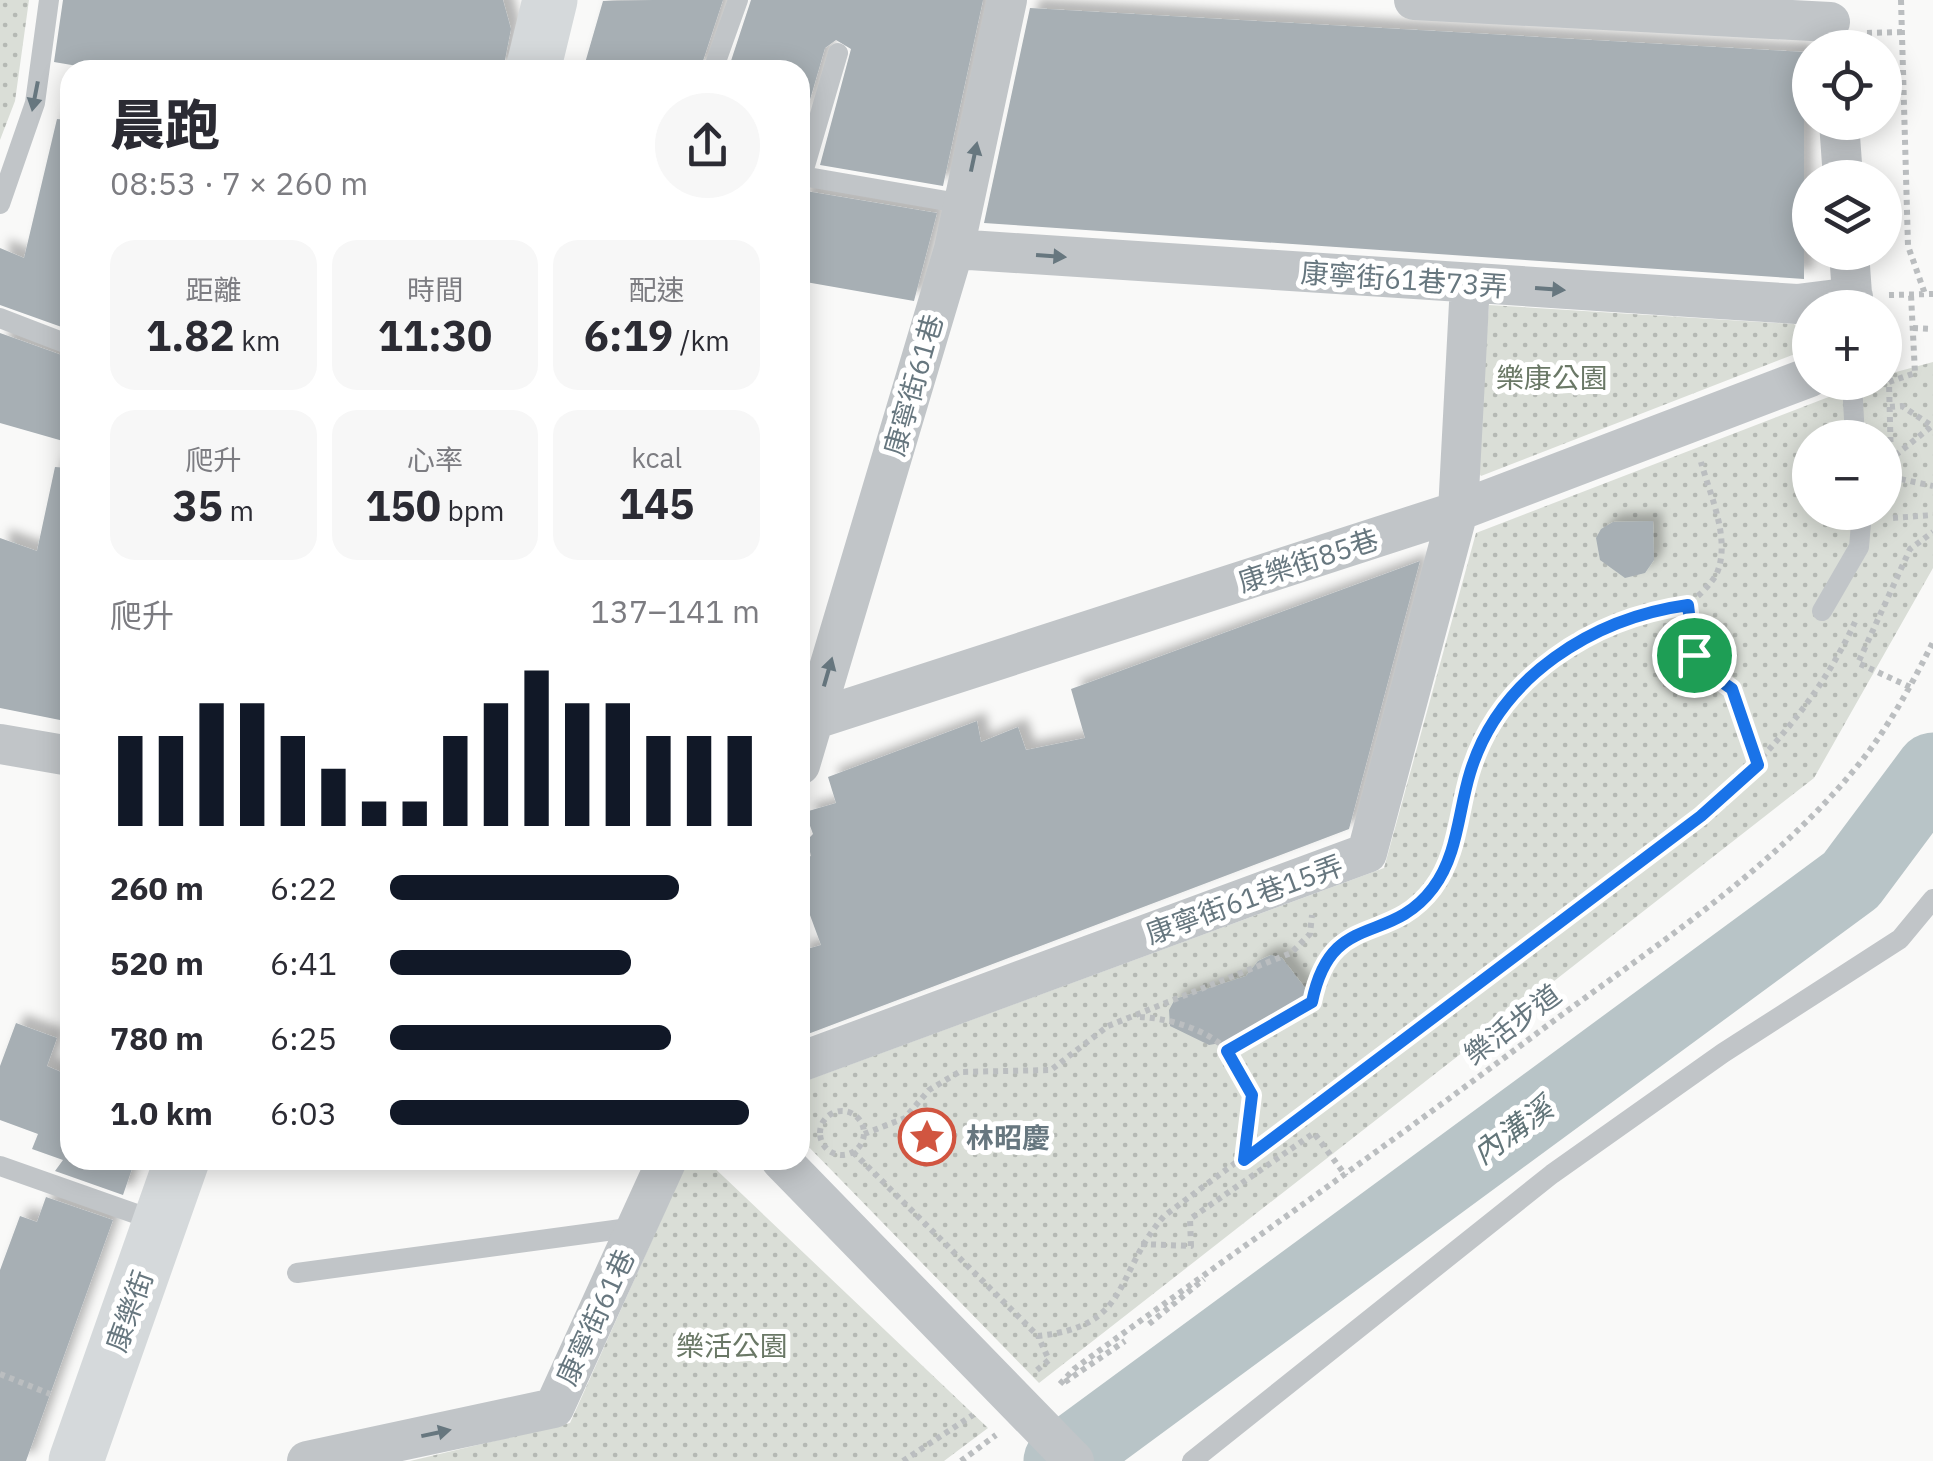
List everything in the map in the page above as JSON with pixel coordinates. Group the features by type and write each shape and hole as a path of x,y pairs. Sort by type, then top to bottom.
{"street":[{"path":"535,60 550,0"},
{"name":"康寧街61巷","path":"810,713 954,249 1007,0"},
{"path":"1414,0 1830,23"},
{"name":"康寧街61巷73弄","path":"954,249 1792,304"},
{"name":"康寧街61巷15弄","path":"810,1058 1367,854 1458,512 1470,284"},
{"name":"康樂街85巷","path":"810,722 1458,512 1792,384"},
{"path":"0,744 60,754"},
{"name":"康樂街","path":"76,1461 179,1170"},
{"name":"康寧街61巷","path":"307,1461 554,1408 662,1170"},
{"path":"789,1170 1009,1410 1074,1461"}],"lane":[{"path":"0,204 35,102 49,0"},
{"path":"717,60 738,0"},
{"path":"810,149 838,53"},
{"path":"810,177 964,204"},
{"path":"0,318 60,342"},
{"path":"1822,611 1859,547 1860,530"},
{"path":"1192,1461 1552,1174 1724,1053 1900,939 1933,899"},
{"path":"0,1166 160,1223"},
{"path":"296,1273 636,1226"}],"path":[{"path":"1901,0 1908,246 1925,294"},
{"path":"1890,420 1889,382 1914,373 1912,294"},
{"path":"1913,328 1933,329"},
{"path":"1890,407 1902,406 1932,426 1902,449"},
{"path":"1227,1051 1312,1002 1318,974 1331,951 1352,934 1406,913 1431,891 1450,862 1471,769 1520,684 1551,659 1639,612 1688,605 1716,574 1722,538 1699,456"},
{"path":"1902,479 1933,486"},
{"path":"1902,517 1933,515"},
{"path":"1910,687 1858,663 1910,549 1933,532"},
{"path":"1688,605 1694,655 1709,673 1732,689 1758,765"},
{"path":"853,1152 1038,1336 1064,1333 1094,1322 1117,1300 1140,1244 1164,1216 1701,816 1758,765 1787,732 1840,653 1863,606"},
{"name":"樂活步道","path":"1125,1342 1060,1384 1074,1369 1346,1176 1734,886 1803,825 1864,758 1910,687 1933,642"},
{"path":"831,1114 820,1132 822,1143 841,1155 853,1152 864,1134 905,1118 929,1090 958,1072 1051,1070 1108,1026 1291,952 1310,934 1312,909"},
{"path":"1137,1017 1163,1018 1200,1029 1227,1051 1252,1095 1244,1160"},
{"path":"825,1103 831,1114"},
{"path":"831,1114 853,1114 864,1134"},
{"path":"1140,1244 1191,1246 1190,1219 1314,1133 1346,1176"},
{"path":"1149,1324 1205,1278"},
{"path":"904,1461 1009,1410"},
{"path":"961,1461 1009,1410"}],"green space":[{"path":"0,0 29,0 15,101 0,140"},
{"name":"樂康公園","path":"1489,305 1792,324 1792,355 1481,476 1476,469"},
{"path":"1933,362 1933,568 1814,778 1039,1383 810,1148 810,1079 1384,868 1476,533 1821,400 1902,400 1902,370"},
{"name":"樂活公園","path":"684,1170 717,1170 988,1428 944,1461 410,1461 570,1423"}],"building":[{"path":"63,0 503,0 511,29 505,60 54,62"},
{"path":"723,0 703,60 586,60 603,1"},
{"path":"751,0 983,0 943,186 820,165 851,49 836,40 825,48 810,100 810,60 731,60"},
{"path":"1030,8 1792,51 1792,140 1804,140 1804,160 1792,160 1792,270 1804,270 1804,279 984,223"},
{"path":"60,119 60,326 0,305 0,248 24,258"},
{"path":"810,192 937,213 914,301 810,283"},
{"path":"0,333 60,354 60,440 0,423"},
{"path":"55,467 60,467 60,720 0,708 0,538 37,551"},
{"path":"1653,521 1654,560 1645,573 1625,578 1600,560 1596,538 1601,529 1613,522"},
{"path":"1420,561 1349,829 810,1033 810,948 821,945 810,915 810,811 836,803 828,777 977,721 981,742 1018,727 1026,750 1085,738 1071,689"},
{"path":"1271,955 1282,958 1309,993 1226,1042 1209,1045 1170,1026 1169,1010 1175,999 1246,976 1258,961"},
{"path":"16,1023 57,1038 47,1066 60,1072 60,1159 32,1149 38,1134 0,1120 0,1066"},
{"path":"60,1164 60,1170 132,1170 123,1195 55,1171"},
{"path":"46,1197 113,1220 26,1461 0,1461 0,1270 20,1216 37,1222"}],"waterway":[{"name":"內溝溪","path":"1061,1461 1851,880 1933,770"}],"place":[{"name":"林昭慶","path":"927,1137"}],"route":[{"path":"1688,605 1694,655 1709,673 1732,689 1758,765 1701,816 1244,1160 1252,1095 1242,1071 1227,1051 1312,1002 1318,974 1331,951 1352,934 1406,913 1431,891 1450,862 1471,769 1494,721 1520,684 1551,659 1639,612 1688,605"}]}
